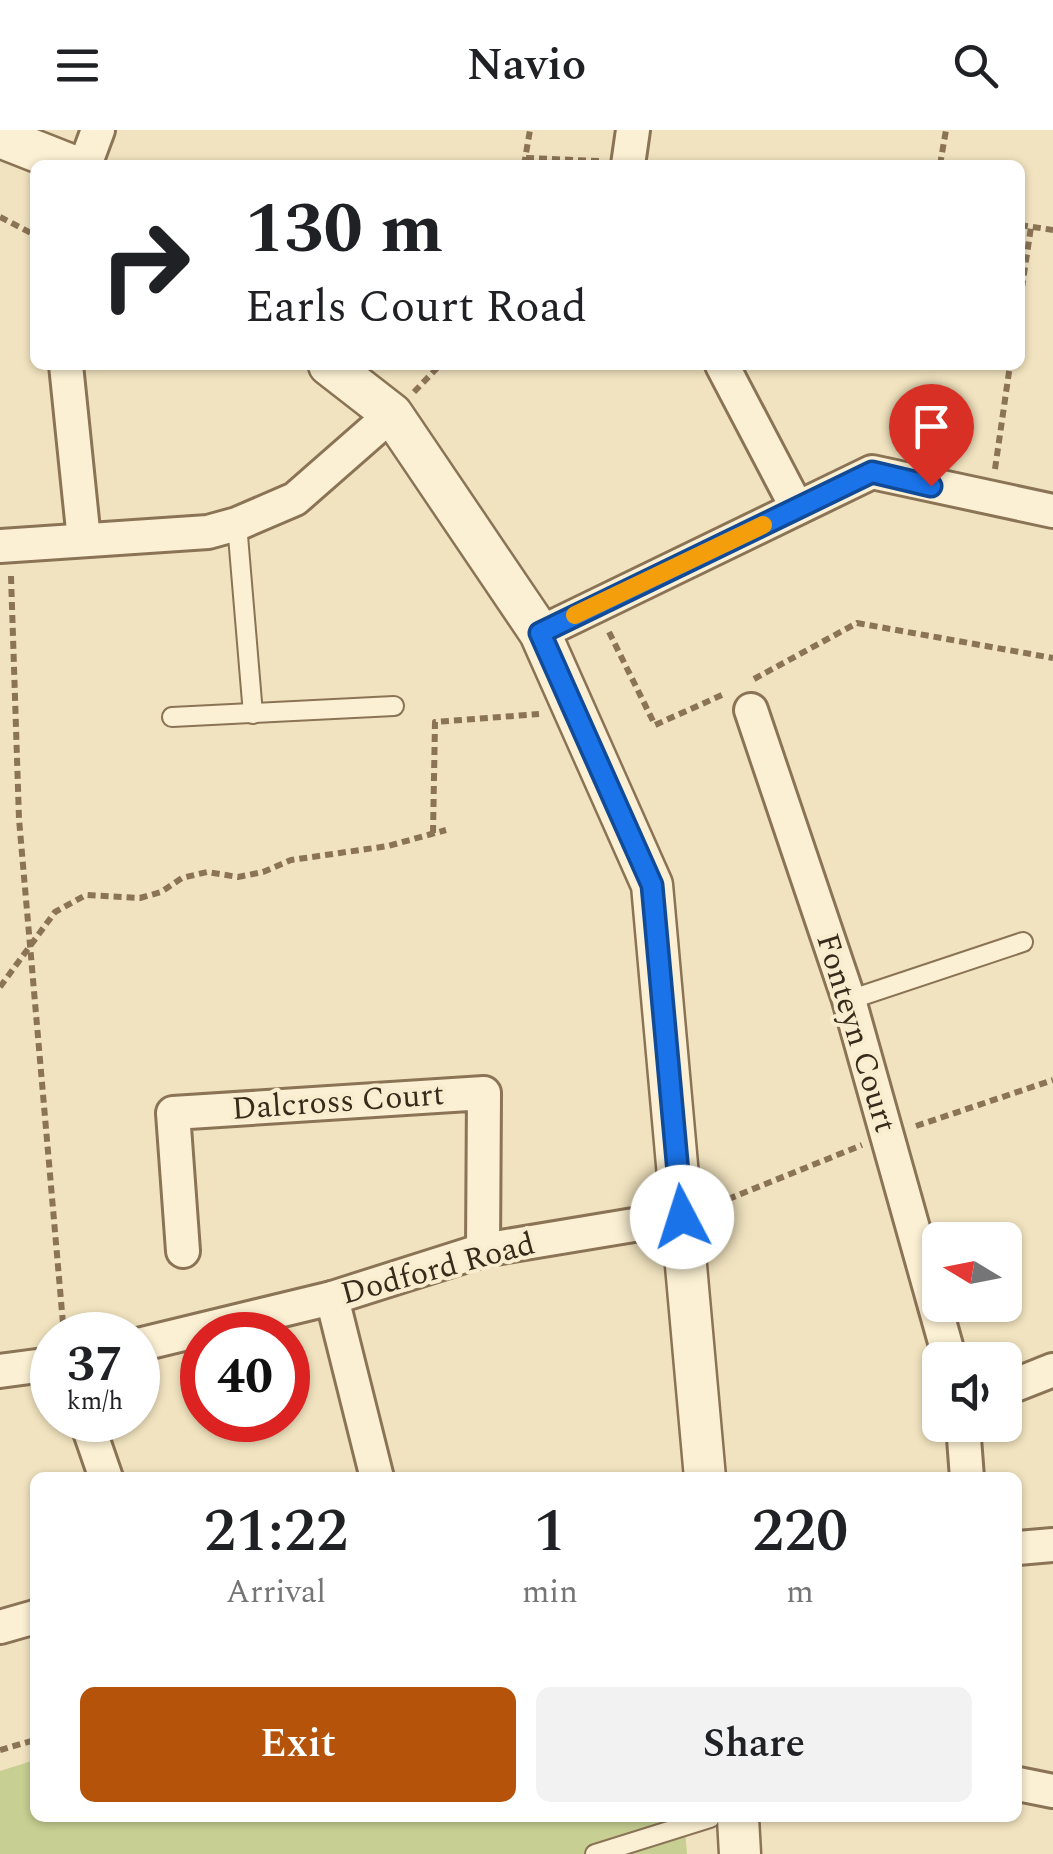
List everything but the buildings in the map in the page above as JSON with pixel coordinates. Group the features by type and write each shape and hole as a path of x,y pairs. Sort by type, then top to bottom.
{"street":[{"path":"87,160 98,130"},
{"path":"629,160 633,130"},
{"path":"0,137 58,160"},
{"path":"67,370 84,540"},
{"path":"335,370 392,414 540,633 652,885 704,1472"},
{"path":"725,370 797,508"},
{"path":"5,545 208,532 236,524 295,499 392,414"},
{"path":"540,633 872,472 1053,511"},
{"name":"Fonteyn Court","path":"746,698 849,1000 945,1342"},
{"name":"Dalcross Court","path":"183,1252 173,1113 484,1093 483,1250"},
{"name":"Dodford Road","path":"160,1340 332,1298 483,1250 682,1217"},
{"path":"332,1298 376,1472"},
{"path":"0,1371 30,1367"},
{"path":"1022,1382 1053,1370"},
{"path":"94,1442 104,1472"},
{"path":"964,1442 967,1472"},
{"path":"1022,1548 1053,1545"},
{"path":"0,1628 30,1619"},
{"path":"1022,1785 1053,1791"},
{"path":"738,1822 740,1854"}],"lane":[{"path":"236,524 254,714"},
{"path":"172,717 394,706"},
{"path":"849,1000 1023,942"},
{"path":"595,1854 697,1822"}],"path":[{"path":"525,160 530,130"},
{"path":"941,160 946,130"},
{"path":"0,218 30,233"},
{"path":"1025,225 1053,230"},
{"path":"1025,267 1031,226"},
{"path":"990,500 1009,370"},
{"path":"5,545 19,819 62,1312"},
{"path":"596,604 655,726 746,698 857,623 1053,658"},
{"path":"433,833 435,722 575,711"},
{"path":"0,987 56,912 86,895 140,898 161,892 182,878 208,872 238,877 291,860 388,846 446,830"},
{"path":"0,1750 30,1741"}],"green space":[{"path":"30,1762 30,1822 684,1822 687,1854 0,1854 0,1771"}],"slow traffic":[{"path":"575,615 763,525"}],"route":[{"path":"682,1217 652,885 540,633 872,472 931,486"}]}
